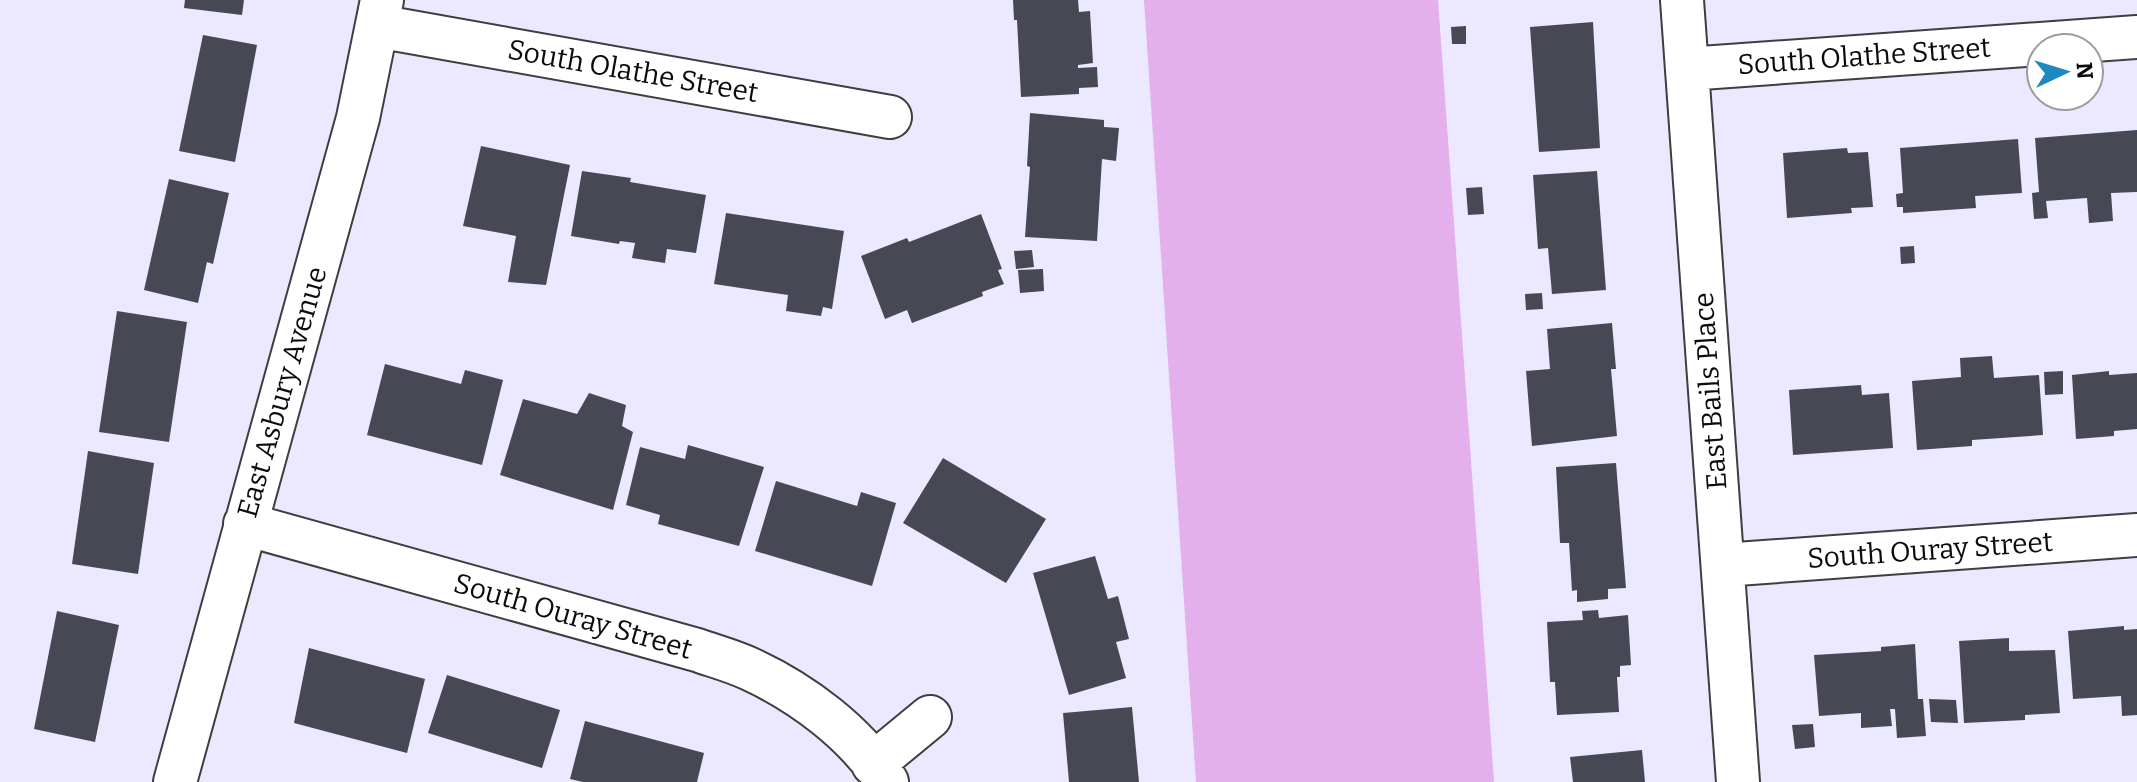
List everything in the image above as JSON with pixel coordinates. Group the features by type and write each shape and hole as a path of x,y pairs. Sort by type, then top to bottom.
{"street":[{"name":"East Bails Place","path":"1682,0 1738,782"},
{"name":"South Olathe Street","path":"379,13 890,117"},
{"name":"East Asbury Avenue","path":"175,782 358,118 379,13"},
{"name":"South Olathe Street","path":"1687,69 2137,37"},
{"name":"South Ouray Street","path":"245,524 697,650 749,669 798,696 842,730 880,773 930,717"},
{"name":"South Ouray Street","path":"1723,565 2137,535"}],"shaded area":[{"path":"1144,0 1438,0 1494,782 1196,782"}],"building":[{"path":"185,0 244,0 242,15 184,8"},
{"path":"1013,0 1078,0 1079,12 1090,11 1093,63 1078,65 1078,68 1097,67 1098,87 1079,88 1079,94 1021,97"},
{"path":"1593,22 1600,148 1539,152 1530,27"},
{"path":"1466,26 1466,44 1452,44 1451,27"},
{"path":"203,35 257,45 235,162 179,151"},
{"path":"1030,113 1104,120 1104,127 1119,128 1116,161 1102,159 1097,241 1025,237"},
{"path":"2137,130 2137,192 2111,193 2113,221 2089,223 2087,198 2046,201 2048,218 2034,219 2032,193 2039,192 2035,138"},
{"path":"2018,139 2022,193 1975,196 1976,208 1903,213 1903,207 1897,207 1896,194 1903,193 1900,148"},
{"path":"481,146 570,165 546,285 508,282 516,236 463,226"},
{"path":"1847,148 1848,153 1868,152 1873,207 1851,208 1852,213 1787,218 1783,153"},
{"path":"582,171 631,178 630,182 706,195 696,253 667,249 665,263 632,258 635,243 620,241 619,244 571,236"},
{"path":"1597,171 1606,290 1552,294 1548,248 1538,249 1533,175"},
{"path":"169,179 229,193 213,264 207,262 198,303 144,290"},
{"path":"1482,187 1484,214 1468,215 1466,188"},
{"path":"726,213 844,231 832,309 823,307 821,316 786,311 788,295 714,284"},
{"path":"981,214 1002,269 998,270 1004,284 982,292 983,296 912,323 907,310 885,319 861,256 907,238 909,242"},
{"path":"1914,246 1915,263 1901,264 1900,247"},
{"path":"1032,250 1034,267 1016,269 1014,251"},
{"path":"1043,269 1044,291 1020,293 1018,270"},
{"path":"1542,293 1543,309 1526,310 1525,294"},
{"path":"117,311 187,322 169,442 99,432"},
{"path":"1612,323 1616,369 1611,369 1617,436 1532,446 1526,371 1550,369 1547,329"},
{"path":"1992,356 1994,378 2039,375 2043,435 1972,440 1972,446 1917,450 1912,381 1961,377 1960,358"},
{"path":"385,364 461,384 465,370 503,380 482,465 367,435"},
{"path":"2063,371 2063,394 2045,395 2044,372"},
{"path":"2109,371 2109,375 2137,373 2137,429 2114,431 2114,436 2076,439 2072,375"},
{"path":"1861,385 1862,395 1889,393 1893,448 1793,455 1789,390"},
{"path":"589,393 626,405 622,426 633,432 613,510 500,475 523,399 577,414"},
{"path":"688,445 764,467 739,546 658,524 660,515 626,505 640,447 685,459"},
{"path":"88,451 154,463 138,574 72,564"},
{"path":"943,458 1046,519 1006,583 903,523"},
{"path":"1616,463 1626,588 1608,589 1608,599 1577,602 1577,590 1572,591 1569,543 1560,543 1556,467"},
{"path":"776,481 857,506 861,492 896,503 872,586 755,551"},
{"path":"1095,556 1108,599 1118,596 1129,639 1116,642 1126,678 1069,695 1033,573"},
{"path":"1598,610 1599,618 1628,615 1631,665 1620,666 1620,677 1617,677 1619,712 1557,715 1555,682 1550,682 1547,622 1583,620 1582,611"},
{"path":"57,611 119,625 95,742 34,729"},
{"path":"2124,626 2124,630 2137,629 2137,715 2122,716 2121,696 2073,699 2068,631"},
{"path":"2009,638 2009,651 2055,650 2060,713 2025,715 2025,720 1964,723 1959,641"},
{"path":"1915,644 1918,699 1923,699 1926,736 1897,738 1895,709 1890,709 1892,726 1861,728 1861,713 1819,716 1814,655 1881,651 1881,647"},
{"path":"309,648 425,679 407,753 294,723"},
{"path":"447,675 560,710 542,768 428,733"},
{"path":"1929,699 1956,700 1958,723 1931,722"},
{"path":"1132,707 1139,782 1069,782 1063,713"},
{"path":"585,721 704,753 697,782 583,782 570,779"},
{"path":"1813,724 1815,747 1795,749 1792,725"},
{"path":"1642,750 1645,782 1573,782 1570,757"}]}
